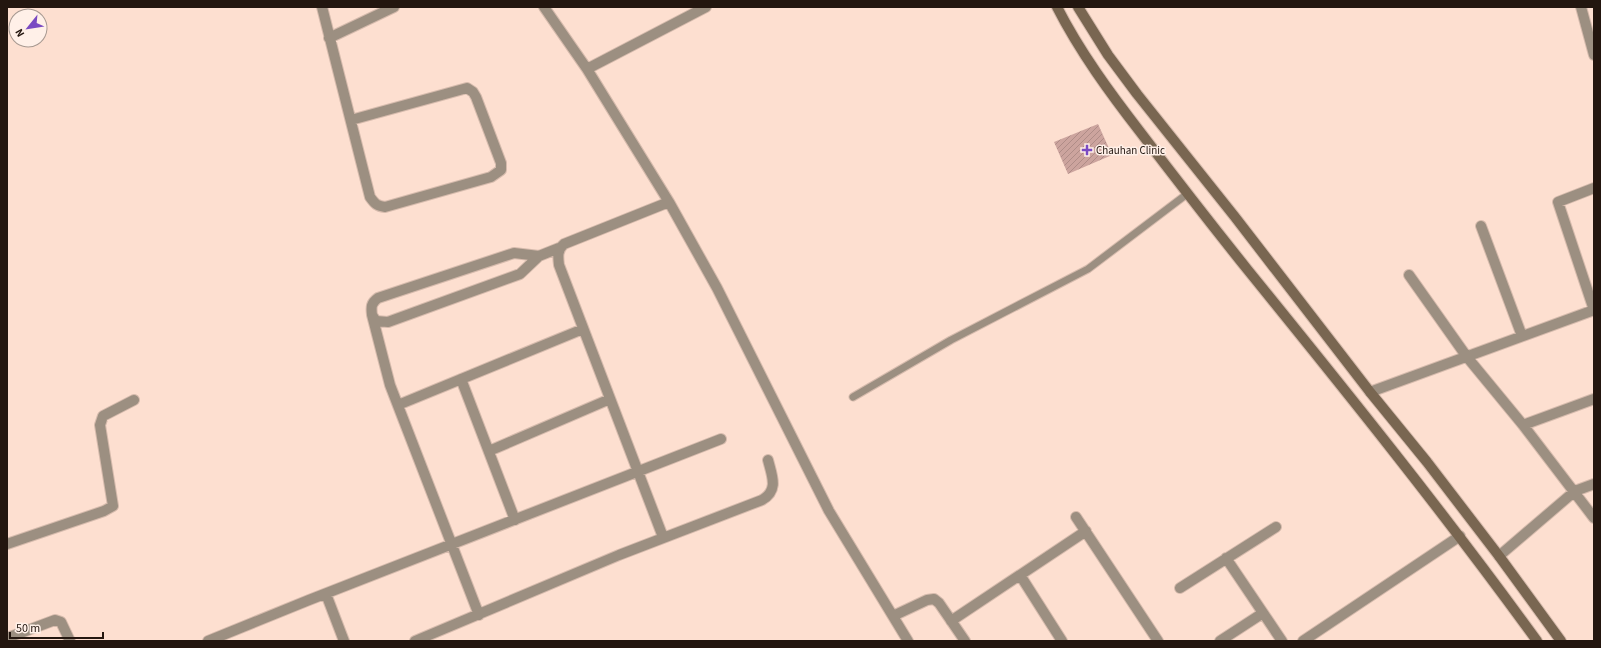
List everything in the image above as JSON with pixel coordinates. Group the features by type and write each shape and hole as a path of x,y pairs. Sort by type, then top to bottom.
{"main road":[{"path":"1057,7 1068,29 1097,74 1187,194 1353,400 1460,536 1537,641"},
{"path":"1081,8 1108,55 1137,94 1235,217 1370,392 1427,462 1499,556 1561,641"}],"street":[{"path":"322,7 370,198 374,204 385,207 491,177 501,170 501,163 476,97 473,92 467,88 351,120"},
{"path":"329,38 394,7"},
{"path":"544,7 587,69 669,202 717,288 829,511 908,641"},
{"path":"587,69 706,7"},
{"path":"1581,7 1594,55"},
{"path":"1370,392 1594,310 1558,202 1594,188"},
{"path":"372,315 376,321 388,322 520,274 539,256 559,248 564,244 669,202"},
{"path":"1482,226 1522,336"},
{"path":"559,248 559,265 664,537"},
{"path":"479,615 388,377 371,307 373,301 378,298 514,253 539,256"},
{"path":"1409,275 1467,357 1524,425 1594,518"},
{"path":"398,405 583,329"},
{"path":"461,379 515,520"},
{"path":"489,451 610,399"},
{"path":"1524,425 1594,399"},
{"path":"7,544 104,511 112,506 100,424 103,416 134,400"},
{"path":"208,641 308,600 721,439"},
{"path":"415,641 664,537 766,497 773,489 768,460"},
{"path":"1499,556 1575,492 1594,484"},
{"path":"1076,517 1158,641"},
{"path":"1180,588 1276,527"},
{"path":"951,621 1086,531"},
{"path":"1303,641 1460,536"},
{"path":"1226,558 1282,641"},
{"path":"1020,575 1062,641"},
{"path":"326,594 344,641"},
{"path":"893,616 927,600 934,599 939,603 965,641"},
{"path":"1220,641 1262,613"},
{"path":"7,638 54,620 61,622 70,641"}],"lane":[{"path":"853,397 951,340 1088,269 1187,194"}],"building":[{"path":"1098,124 1112,155 1068,174 1054,142"}],"place":[{"name":"Chauhan Clinic","path":"1087,150"}]}
